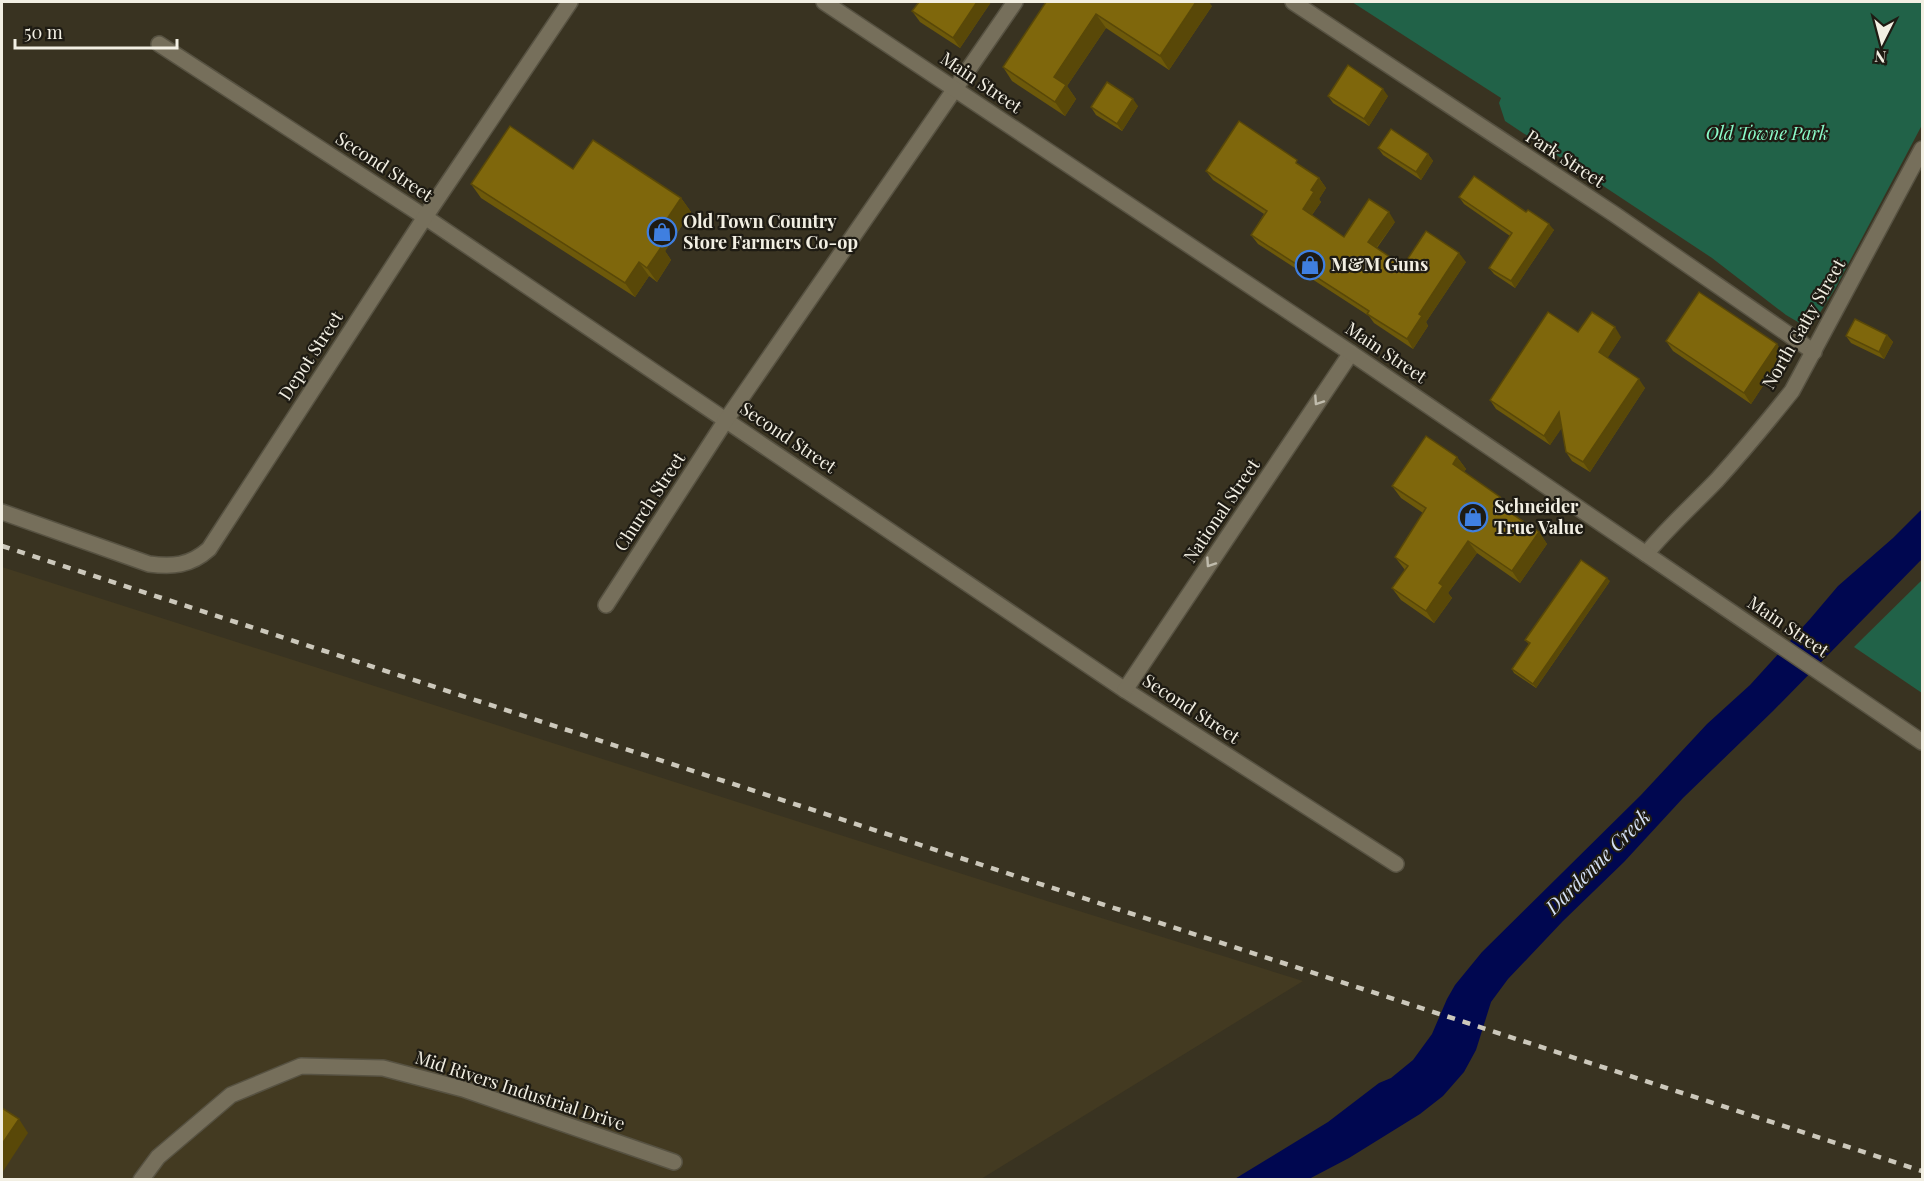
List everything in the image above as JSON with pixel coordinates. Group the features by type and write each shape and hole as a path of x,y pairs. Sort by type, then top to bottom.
{"street":[{"name":"Depot Street","path":"2,512 148,564 168,566 187,564 199,558 209,549 425,217 570,2"},
{"name":"Main Street","path":"824,2 1351,353 1923,742"},
{"name":"Church Street","path":"606,605 726,420 1015,2"},
{"name":"Park Street","path":"1293,2 1614,214 1814,352"},
{"name":"Second Street","path":"159,44 425,217 1125,690 1396,864"},
{"name":"North Gatty Street","path":"1646,554 1667,528 1715,481 1765,426 1792,391 1923,148"},
{"name":"National Street","path":"1125,690 1351,353"},
{"name":"Mid Rivers Industrial Drive","path":"141,1179 158,1157 231,1095 301,1066 383,1068 463,1089 674,1162"}],"shaded area":[{"path":"2,567 1303,981 981,1179 2,1179"}],"green space":[{"name":"Old Towne Park","path":"1352,2 1922,2 1922,125 1836,287 1813,324 1803,325 1786,315 1712,258 1505,121 1499,103 1501,98"},
{"path":"1922,580 1922,693 1854,647"}],"water":[{"name":"Dardenne Creek","path":"1922,509 1922,559 1773,711 1683,798 1624,862 1508,979 1491,1002 1476,1050 1464,1072 1443,1096 1420,1114 1349,1158 1309,1179 1233,1180 1328,1122 1413,1060 1432,1034 1455,985 1482,952 1641,795 1707,724 1750,685 1838,586"}],"building":[{"path":"919,2 977,2 953,38 912,11"},
{"path":"1046,2 1196,2 1160,56 1096,14 1054,77 1066,85 1055,102 1003,67"},
{"path":"1348,65 1383,89 1364,119 1328,96"},
{"path":"1107,82 1133,99 1117,124 1091,107"},
{"path":"1239,121 1297,160 1296,163 1319,178 1311,190 1314,192 1303,209 1344,237 1369,199 1389,212 1368,242 1403,266 1426,231 1459,253 1419,314 1422,316 1407,339 1367,314 1369,311 1251,235 1267,211 1206,171"},
{"path":"510,126 573,169 593,140 681,198 653,240 662,246 647,268 639,262 625,283 471,184"},
{"path":"1391,129 1428,154 1416,172 1378,148"},
{"path":"1474,176 1526,212 1528,210 1549,224 1511,281 1489,268 1512,233 1459,197"},
{"path":"1699,292 1777,344 1744,393 1666,341"},
{"path":"1548,312 1578,332 1592,312 1615,327 1599,352 1639,379 1583,462 1566,452 1559,412 1544,436 1490,400"},
{"path":"1855,319 1887,335 1879,352 1846,336"},
{"path":"1426,436 1457,457 1453,464 1500,497 1496,503 1539,532 1512,571 1468,541 1439,583 1443,586 1426,611 1392,588 1408,566 1395,557 1426,508 1392,486"},
{"path":"1581,560 1607,578 1533,684 1512,669 1530,643 1525,640"},
{"path":"2,1108 19,1119 2,1144"}],"railway":[{"path":"2,546 1922,1171"}],"place":[{"name":"Old Town Country Store Farmers Co-op","path":"662,232"},
{"name":"M&M Guns","path":"1310,265"},
{"name":"Schneider True Value","path":"1473,517"}]}
